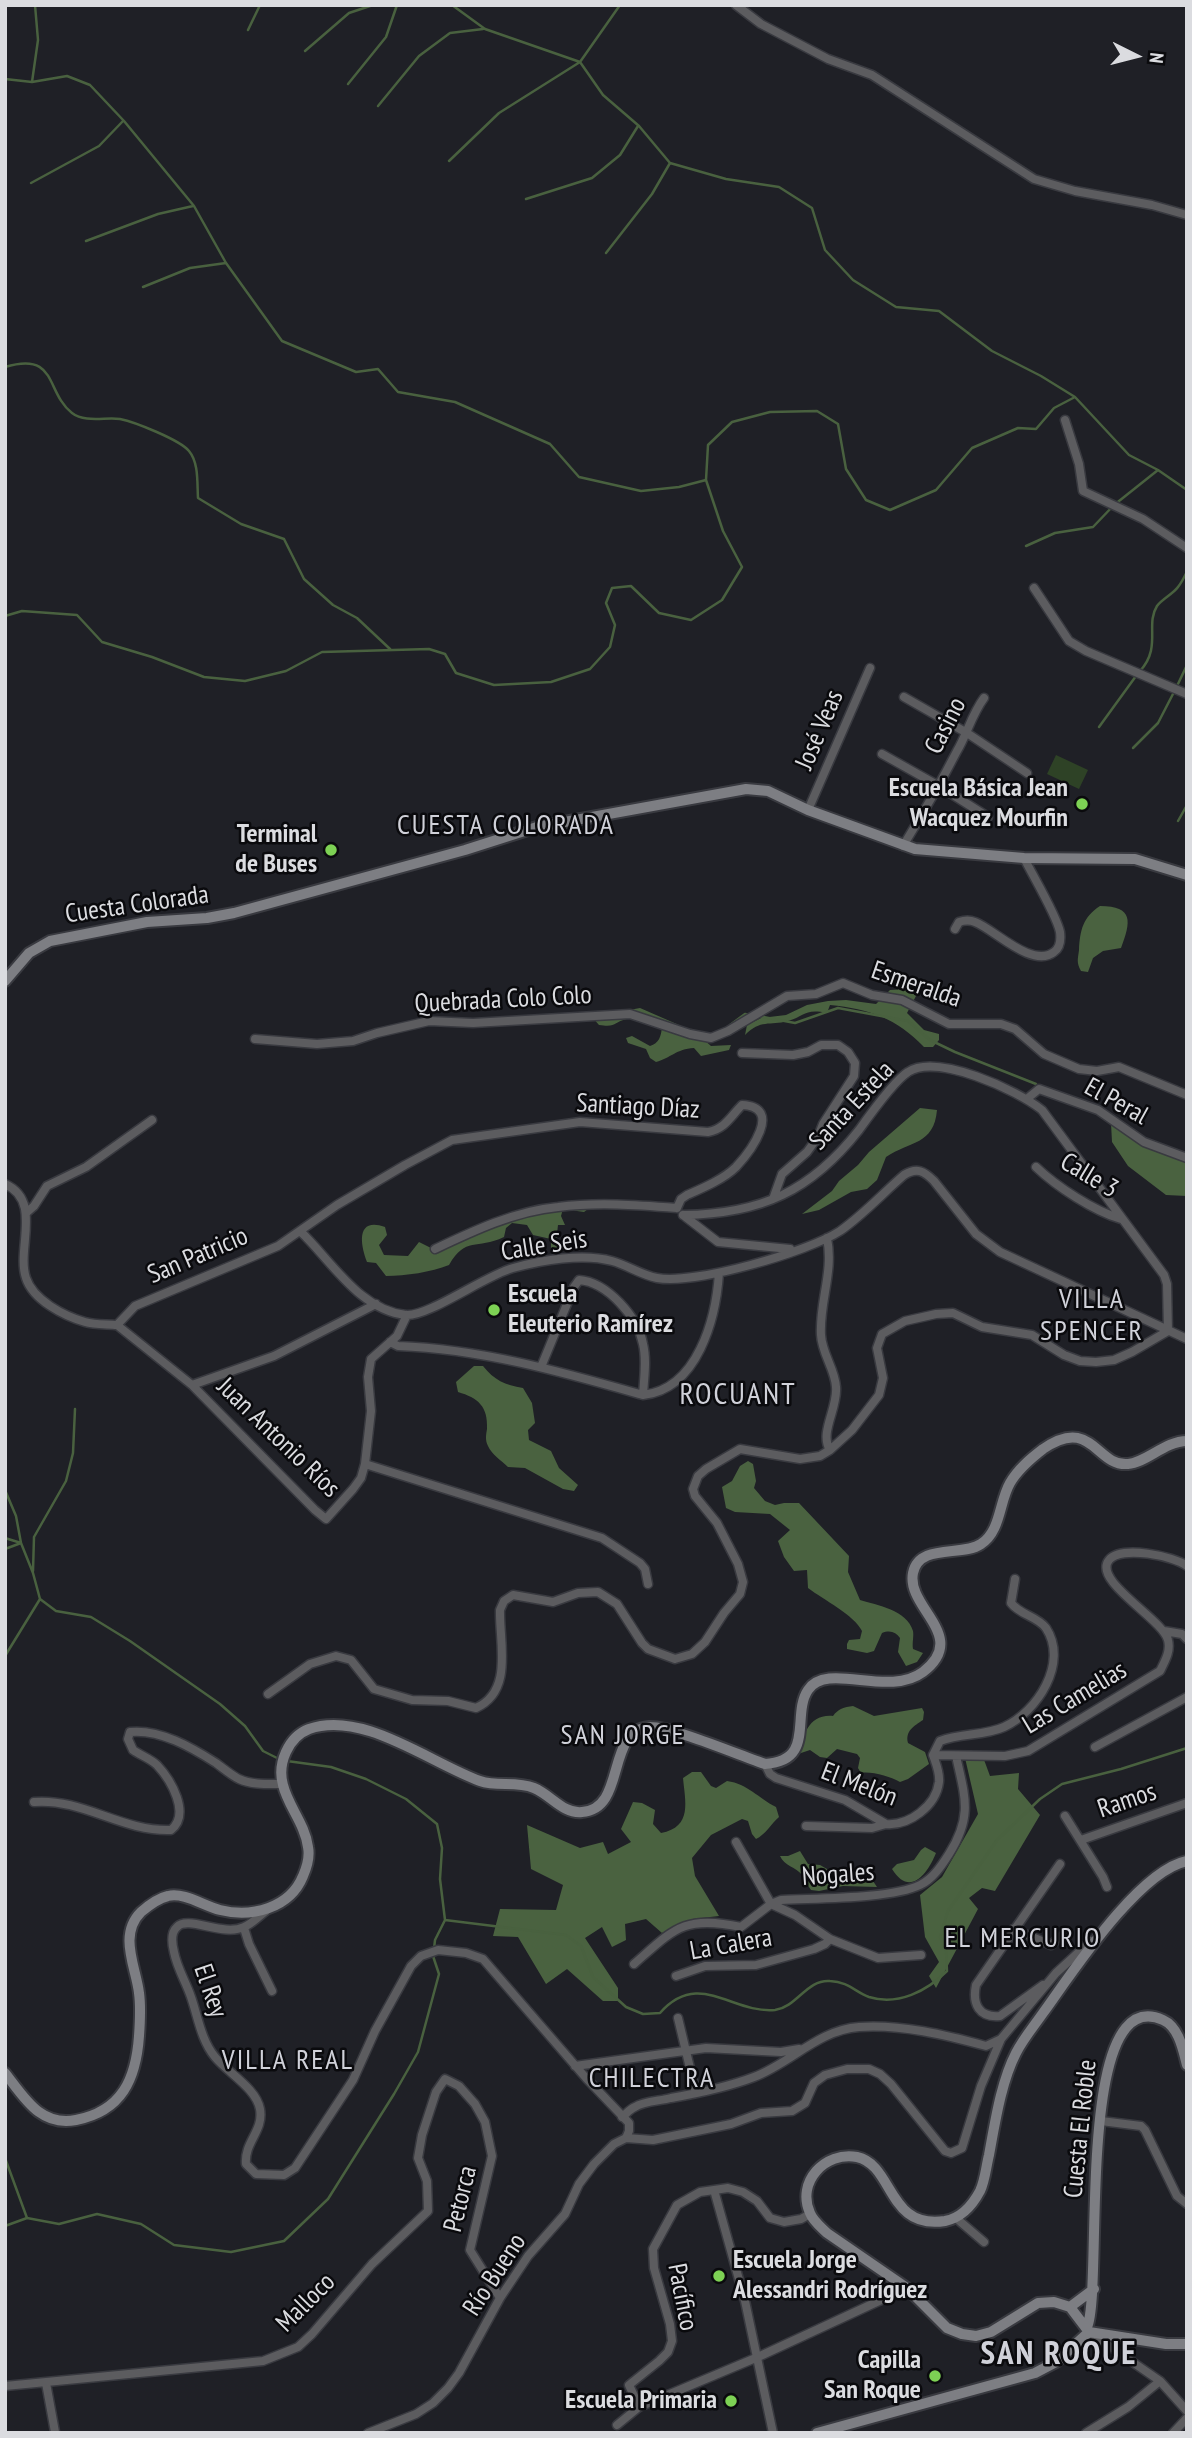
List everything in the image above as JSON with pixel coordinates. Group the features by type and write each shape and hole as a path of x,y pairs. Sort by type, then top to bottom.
{"street":[{"path":"736,5 761,24 828,59 872,75 1034,179 1075,191 1152,205 1187,215"},
{"path":"1065,420 1079,464 1083,491 1161,528 1187,548"},
{"path":"1034,588 1069,641 1187,694"},
{"name":"José Veas","path":"808,810 870,667"},
{"path":"904,697 967,733 1027,773"},
{"name":"Casino","path":"903,846 939,786 967,733 976,709 984,698"},
{"path":"882,754 988,817"},
{"name":"Cuesta Colorada","path":"5,981 29,953 50,941 147,922 207,918 234,913 537,827 756,788 768,790 808,810 903,846 967,855 1135,859 1187,875"},
{"path":"954,929 959,922 977,923 1023,951 1045,956 1053,953 1060,943 1059,929 1024,858"},
{"name":"Esmeralda","path":"711,1038 787,996 816,994 843,983 872,995 902,1000 949,1024 1001,1024 1014,1028 1044,1054 1079,1069 1097,1071 1119,1067 1187,1095"},
{"name":"Quebrada Colo Colo","path":"255,1039 317,1044 353,1041 429,1021 473,1023 630,1014 690,1034 711,1038"},
{"path":"742,1053 793,1055 808,1052 821,1045 838,1045 848,1052 855,1063 854,1076 823,1124 818,1137 807,1152 782,1174 773,1199"},
{"name":"Santa Estela","path":"435,1249 510,1218 556,1207 607,1204 713,1215 742,1210 773,1199 815,1176 848,1143 906,1073 923,1066 962,1072 1028,1098 1042,1110 1164,1275 1167,1284 1168,1331"},
{"name":"El Peral","path":"1028,1098 1040,1089 1098,1110 1144,1142 1187,1158"},
{"name":"Santiago Díaz","path":"300,1231 307,1223 345,1200 452,1140 580,1122 708,1132 725,1125 742,1105 753,1106 760,1111 763,1119 761,1130 735,1168 681,1199 680,1212"},
{"path":"26,1213 34,1206 47,1185 86,1167 152,1120"},
{"name":"Calle 3","path":"1036,1167 1107,1215 1121,1219"},
{"name":"Calle Seis","path":"408,1315 430,1308 512,1268 579,1256 616,1262 658,1278 696,1277 719,1273 827,1238 841,1230 904,1175 912,1170 919,1170 934,1181 976,1234 1000,1252 1168,1331"},
{"path":"5,1184 14,1189 22,1200 26,1213 23,1263 26,1280 38,1297 66,1315 88,1323 117,1325"},
{"path":"680,1212 718,1242 795,1250"},
{"path":"300,1231 362,1296 408,1315"},
{"name":"San Patricio","path":"117,1325 135,1306 278,1246 300,1231"},
{"path":"827,1238 830,1270 821,1331 822,1346 834,1373 836,1387 836,1403 826,1433 826,1443 830,1450"},
{"path":"390,1342 398,1346 455,1349 541,1367 643,1395 670,1386 685,1372 697,1355 717,1302 719,1273"},
{"path":"541,1367 574,1287 579,1280 589,1281 611,1295 639,1330 645,1356 643,1395"},
{"path":"192,1385 274,1356 376,1304"},
{"path":"268,1694 310,1664 335,1656 351,1660 374,1689 412,1700 448,1701 477,1708 494,1693 500,1678 500,1610 505,1601 513,1595 553,1602 578,1593 598,1592 617,1604 648,1649 675,1659 692,1654 705,1642 740,1594 743,1582 738,1564 717,1524 695,1496 693,1489 698,1476 740,1450 800,1459 820,1456 830,1450 852,1430 879,1395 883,1378 877,1348 882,1334 905,1321 953,1313 982,1327 1032,1335 1064,1355 1096,1363 1114,1360 1132,1352 1168,1331 1187,1339"},
{"name":"Juan Antonio Ríos","path":"117,1325 192,1385 326,1519 361,1478 365,1464 371,1411 368,1377 371,1359 397,1336 408,1315"},
{"path":"5,2073 32,2107 60,2122 77,2120 106,2108 121,2096 131,2082 136,2065 140,1996 129,1950 131,1933 141,1912 169,1896 228,1911 249,1911 279,1905 295,1892 309,1860 308,1845 282,1784 282,1768 286,1749 296,1736 305,1730 322,1725 354,1726 481,1781 535,1788 565,1808 584,1812 594,1809 603,1800 611,1788 626,1744 633,1733 647,1727 669,1730 765,1764 783,1761 795,1748 802,1727 807,1691 821,1679 895,1683 923,1672 933,1661 938,1650 939,1630 914,1590 914,1569 918,1561 925,1556 970,1549 987,1540 1006,1491 1017,1471 1036,1454 1051,1443 1069,1436 1085,1441 1116,1462 1129,1464 1173,1443 1187,1441"},
{"path":"365,1464 602,1538 640,1563 645,1569 648,1584"},
{"path":"1187,1566 1177,1559 1137,1553 1116,1555 1110,1558 1107,1564 1114,1585 1164,1631 1182,1634 1187,1639"},
{"name":"Las Camelias","path":"1015,1579 1011,1603 1041,1623 1051,1641 1054,1654 1049,1681 1007,1726 940,1741 933,1755 1005,1756 1028,1751 1160,1671 1168,1649 1164,1631"},
{"path":"1095,1747 1187,1697"},
{"path":"34,1802 50,1801 74,1805 133,1827 171,1830 177,1825 181,1814 179,1803 156,1763 133,1750 128,1739 130,1732 141,1731 192,1748 238,1779 263,1785 282,1784"},
{"name":"El Melón","path":"765,1764 770,1774 776,1778 845,1800 886,1824 909,1820 933,1799 939,1780 933,1755"},
{"name":"Nogales","path":"634,1964 665,1936 692,1923 710,1922 741,1927 771,1904 781,1900 889,1893 922,1884 944,1862 964,1827 965,1802 956,1756"},
{"name":"Ramos","path":"1081,1840 1187,1802"},
{"path":"1065,1815 1107,1887"},
{"path":"806,1826 872,1828 886,1824"},
{"path":"736,1842 771,1904 795,1915 830,1939 878,1958 921,1955"},
{"path":"1060,1864 976,1985 975,2005 983,2014 1000,2016 1034,1992 1107,1927 1147,1884 1162,1872 1187,1861"},
{"path":"272,1907 244,1928 272,1991"},
{"name":"El Rey","path":"244,1928 228,1931 187,1922 177,1927 172,1934 174,1955 205,2041 214,2056 247,2088 260,2107 260,2121 256,2133 245,2151 246,2164 256,2174 284,2175 295,2168 353,2080 375,2031 411,1966 427,1952 438,1950 466,1953 483,1959 575,2066"},
{"path":"1107,1927 1016,2053 1001,2099 982,2189 971,2206 956,2218 925,2221 908,2214 876,2171 865,2160 855,2157 829,2160 812,2175 807,2203 810,2214 827,2233 907,2288 947,2328 976,2336 991,2332 1038,2303 1054,2302 1070,2307 1088,2329 1160,2381 1187,2411"},
{"path":"1013,1930 1051,1945 1064,1933"},
{"name":"La Calera","path":"676,1976 705,1966 756,1965 814,1949 830,1939"},
{"path":"575,2066 629,2123 626,2138 645,2140 731,2124 761,2113 792,2111 804,2104 818,2079 847,2070 869,2069 891,2084 945,2151 951,2153 962,2147 981,2087 1002,2039 1056,1973"},
{"name":"Cuesta El Roble","path":"1088,2329 1094,2289 1094,2218 1101,2121 1113,2049 1128,2024 1154,2017 1168,2023 1181,2044 1187,2066"},
{"path":"678,2018 696,2093"},
{"path":"622,2117 636,2106 753,2077 778,2066 802,2048 840,2030 858,2026 934,2034 986,2046 1002,2039"},
{"path":"575,2066 684,2050 726,2048 782,2052 802,2048"},
{"name":"Petorca","path":"445,2079 460,2086 485,2122 492,2156 470,2250 500,2298"},
{"name":"Malloco","path":"5,2386 262,2361 298,2347 372,2264 410,2231 428,2211 427,2181 418,2158 422,2135 436,2092 445,2079"},
{"path":"1101,2121 1140,2126 1145,2130 1177,2196 1187,2204"},
{"name":"Río Bueno","path":"368,2433 416,2414 433,2403 459,2373 500,2298 528,2256 565,2214 579,2184 614,2144 626,2138"},
{"name":"Pacífico","path":"639,2407 629,2385 668,2352 672,2341 670,2324 654,2268 653,2249 677,2205 699,2192 728,2188 743,2192 757,2201 770,2218 785,2222 802,2219 810,2214"},
{"path":"714,2190 745,2301 773,2433"},
{"path":"956,2218 984,2242"},
{"path":"617,2425 639,2407 758,2357 907,2288"},
{"path":"1070,2307 1094,2289"},
{"path":"1088,2329 1166,2344 1187,2344"},
{"path":"817,2433 1035,2373 1056,2362 1088,2329"},
{"path":"1086,2433 1128,2407 1160,2381"},
{"path":"46,2383 55,2432"},
{"path":"1173,2433 1187,2418"}],"green space":[{"path":"1056,755 1088,770 1079,789 1047,774"},
{"path":"1100,906 1124,912 1128,923 1127,930 1121,948 1103,951 1093,958 1088,972 1081,971 1078,960 1082,930 1086,919"},
{"path":"908,989 916,996 907,1013 924,1030 939,1034 939,1040 933,1047 924,1047 893,1022 870,1012 830,1005 827,1013 809,1012 788,1021 761,1025 745,1035 747,1025 761,1018 786,1015 807,1005 846,1000 876,1004 890,990"},
{"path":"640,1008 695,1032 711,1046 731,1045 729,1050 701,1056 694,1048 656,1062 650,1058 646,1049 628,1043 626,1038 632,1036 650,1046 659,1039 662,1027 631,1019 605,1026 599,1025 592,1017"},
{"path":"920,1108 937,1110 931,1130 919,1141 886,1157 877,1180 867,1189 851,1192 819,1210 802,1214 832,1191 869,1152"},
{"path":"1111,1123 1187,1157 1187,1196 1166,1195 1128,1166 1112,1142"},
{"path":"568,1201 587,1201 592,1206 584,1212 563,1209 561,1216 565,1225 558,1225 556,1243 565,1250 551,1248 551,1239 533,1235 527,1225 512,1223 506,1228 504,1237 466,1247 449,1265 426,1272 386,1276 376,1263 367,1262 365,1255 362,1234 369,1226 385,1227 387,1235 379,1245 384,1255 408,1256 419,1242 435,1250 509,1214"},
{"path":"474,1366 483,1366 500,1381 523,1388 532,1403 535,1423 528,1430 529,1440 551,1451 559,1468 578,1485 574,1491 563,1489 525,1468 508,1467 492,1452 486,1442 487,1421 484,1409 476,1400 458,1392 456,1382"},
{"path":"748,1461 753,1464 756,1481 754,1488 765,1501 775,1505 799,1503 849,1556 848,1572 860,1600 883,1606 905,1618 913,1631 913,1649 923,1653 917,1662 906,1666 898,1652 900,1638 890,1632 882,1633 874,1651 867,1653 847,1649 849,1640 860,1639 862,1631 846,1614 808,1588 807,1570 794,1571 784,1557 778,1541 790,1530 770,1514 735,1512 726,1508 722,1487 732,1481 740,1466"},
{"path":"853,1706 874,1716 922,1708 923,1720 911,1729 907,1739 908,1743 925,1752 929,1764 900,1782 881,1775 861,1773 858,1768 860,1758 857,1754 837,1749 827,1758 810,1750 798,1754 805,1733 813,1722"},
{"path":"983,1757 990,1776 1019,1773 1018,1789 1040,1815 995,1891 982,1888 969,1898 978,1909 936,1988 929,1976 939,1962 925,1937 920,1895 942,1877 978,1814 965,1758"},
{"path":"692,1772 701,1772 711,1786 716,1788 727,1781 747,1788 776,1807 779,1817 756,1839 748,1821 742,1819 711,1835 692,1858 695,1876 719,1916 693,1919 662,1933 646,1919 625,1924 626,1940 612,1947 602,1927 585,1938 618,1988 618,2001 603,2001 567,1969 546,1984 518,1937 493,1936 500,1909 556,1910 563,1885 531,1869 527,1825 580,1848 603,1842 608,1854 631,1842 621,1829 633,1802 642,1803 655,1810 653,1824 661,1833 678,1825 685,1812 683,1778"},
{"path":"925,1847 936,1853 928,1868 918,1879 905,1882 892,1869 897,1864 914,1860"},
{"path":"800,1851 808,1864 827,1869 828,1878 849,1873 857,1879 873,1881 877,1887 843,1886 811,1890 802,1875 780,1856"}],"waterway":[{"path":"32,82 38,40 35,5"},
{"path":"248,30 260,5"},
{"path":"305,51 349,13 373,5"},
{"path":"348,84 386,37 397,5"},
{"path":"452,5 485,29 580,62 603,95 639,126 670,163 726,179 779,187 812,208 825,250 853,280 896,307 939,311 992,351 1075,397 1129,455 1158,470 1187,490"},
{"path":"449,161 499,113 580,62 620,5"},
{"path":"378,106 419,56 450,33 483,29"},
{"path":"5,79 32,82 67,76 90,85 124,121 194,206 226,263 282,341 356,372 378,369 398,392 455,402 550,444 579,477 641,491 679,487 706,480"},
{"path":"31,183 99,146 123,121"},
{"path":"526,199 592,178 620,155 638,126"},
{"path":"606,253 652,194 670,163"},
{"path":"86,241 158,214 193,206"},
{"path":"143,287 190,268 226,263"},
{"path":"5,367 34,364 42,369 64,404 77,416 127,421 157,432 184,447 194,461 198,498 241,524 284,539 304,579 333,605 357,618 390,649"},
{"path":"5,616 22,611 77,615 102,642 204,677 245,681 286,671 322,652 429,649 445,654 456,673 494,685 551,682 590,669 610,647 615,625 606,603 612,588 631,586 659,613 691,620 722,600 742,567 723,531 706,480 708,445 732,422 770,412 817,411 838,424 846,469 866,500 890,510 936,490 972,448 1018,428 1036,429 1054,408 1075,397"},
{"path":"1026,546 1055,533 1093,527 1114,505 1158,470"},
{"path":"1140,671 1150,653 1152,621 1157,606 1176,590 1187,572"},
{"path":"1177,686 1187,665"},
{"path":"1099,727 1136,676"},
{"path":"1133,748 1158,723 1174,692"},
{"path":"1178,821 1187,805"},
{"name":"Quebrada Colo Colo","path":"758,1016 795,1023 838,1008 908,1021 930,1040 1036,1084"},
{"name":"Quebrada Colo Colo","path":"730,1025 745,1014 751,1015"},
{"path":"33,1571 34,1537 66,1481 73,1453 75,1409"},
{"path":"5,1490 16,1516 21,1543 5,1549"},
{"path":"5,1538 21,1543 40,1599 56,1611 91,1617 130,1641 220,1704 245,1726 263,1751 281,1760"},
{"path":"5,1656 40,1599"},
{"path":"445,1920 566,1935 581,1946 593,1977 626,2007 643,2014 660,2013 674,2000 702,1994 744,2006 775,2010 790,2004 815,1984 830,1981 847,1985 869,1997 891,2000 901,1998 930,1985 947,1971 946,1951 940,1937 948,1911 997,1840 1040,1799 1062,1784 1187,1748"},
{"path":"287,1761 331,1767 366,1779 406,1799 437,1824 442,1848 440,1879 445,1920 435,1940 434,1949"},
{"path":"5,2158 27,2218 59,2224 97,2214 141,2224 174,2245 231,2252 284,2241 328,2199 418,2052 439,1974 433,1956"},
{"path":"5,2226 27,2218"}],"place":[{"name":"Escuela Básica Jean Wacquez Mourfin","path":"1082,804"},
{"name":"Terminal de Buses","path":"331,850"},
{"name":"Escuela Eleuterio Ramírez","path":"494,1310"},
{"name":"Escuela Jorge Alessandri Rodríguez","path":"719,2276"},
{"name":"Capilla San Roque","path":"935,2376"},
{"name":"Escuela Primaria","path":"731,2401"}],"district":[{"name":"CUESTA COLORADA","path":"506,826"},
{"name":"VILLA SPENCER","path":"1092,1316"},
{"name":"ROCUANT","path":"738,1395"},
{"name":"SAN JORGE","path":"623,1736"},
{"name":"EL MERCURIO","path":"1023,1939"},
{"name":"VILLA REAL","path":"288,2061"},
{"name":"CHILECTRA","path":"652,2079"},
{"name":"SAN ROQUE","path":"1059,2355"}]}
